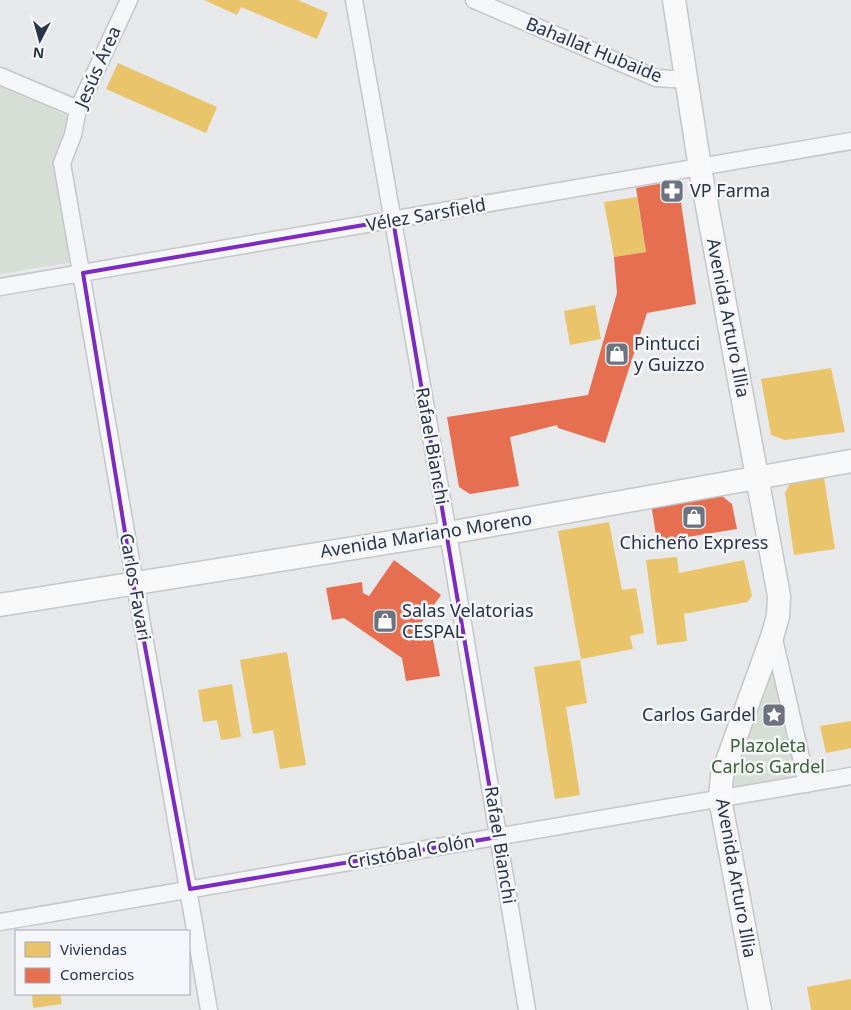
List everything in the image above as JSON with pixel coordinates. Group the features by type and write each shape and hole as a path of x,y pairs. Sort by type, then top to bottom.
{"main road":[{"name":"Avenida Arturo Illia","path":"674,0 700,168 779,596 778,616 773,634 722,775 720,798 760,1010"},
{"name":"Avenida Mariano Moreno","path":"0,606 133,582 448,533 851,461"}],"street":[{"name":"Jesús Área","path":"62,163 73,135 78,109 129,0"},
{"name":"Rafael Bianchi","path":"354,0 448,533 527,1010"},
{"name":"Bahallat Hubaide","path":"474,0 656,78 687,80"},
{"path":"0,76 78,109"},
{"name":"Vélez Sarsfield","path":"0,287 851,141"},
{"name":"Carlos Favari","path":"62,163 83,273 133,582 190,889 209,1010"},
{"name":"Avenida Arturo Illia","path":"773,634 807,784"},
{"name":"Cristóbal Colón","path":"0,922 851,776"}],"highlighted area":[{"path":"393,220 498,837 190,889 133,582 83,273"}],"green space":[{"path":"0,85 72,118 55,160 73,262 0,274"},
{"name":"Plazoleta Carlos Gardel","path":"772,653 801,778 728,792"}],"building: Viviendas":[{"path":"204,0 298,0 328,13 317,39 241,7 237,15"},
{"path":"118,63 217,107 206,133 106,89"},
{"path":"637,197 646,252 614,257 604,202"},
{"path":"595,305 601,339 570,345 564,311"},
{"path":"831,368 845,432 785,440 771,435 761,379"},
{"path":"824,477 835,549 794,555 785,493 791,482"},
{"path":"609,522 622,590 636,588 644,633 630,636 633,649 581,659 558,531"},
{"path":"677,557 679,573 744,560 752,596 747,602 684,614 687,641 657,645 646,560"},
{"path":"287,652 306,765 280,769 273,730 253,734 240,660"},
{"path":"580,660 587,703 566,707 580,795 555,799 534,667"},
{"path":"232,684 241,737 221,740 217,720 203,722 198,690"},
{"path":"851,721 851,748 826,753 820,726"},
{"path":"851,979 851,1010 811,1010 807,987"},
{"path":"32,995 60,995 62,1004 33,1008"}],"building: Comercios":[{"path":"669,182 679,189 696,304 647,313 605,443 558,428 557,425 510,437 519,486 470,494 459,487 447,417 588,395 617,293 614,257 646,252 636,188"},
{"name":"Chicheño Express","path":"717,492 732,504 737,529 657,542 651,503"},
{"name":"Salas Velatorias CESPAL","path":"394,560 441,595 421,623 418,632 423,637 432,635 440,676 406,681 402,658 344,618 332,620 326,588 362,582 363,593 369,596"}],"place":[{"name":"VP Farma","path":"672,191"},
{"name":"Pintucci y Guizzo","path":"617,354"},
{"name":"Chicheño Express","path":"694,517"},
{"name":"Salas Velatorias CESPAL","path":"385,621"},
{"name":"Carlos Gardel","path":"774,715"}]}
